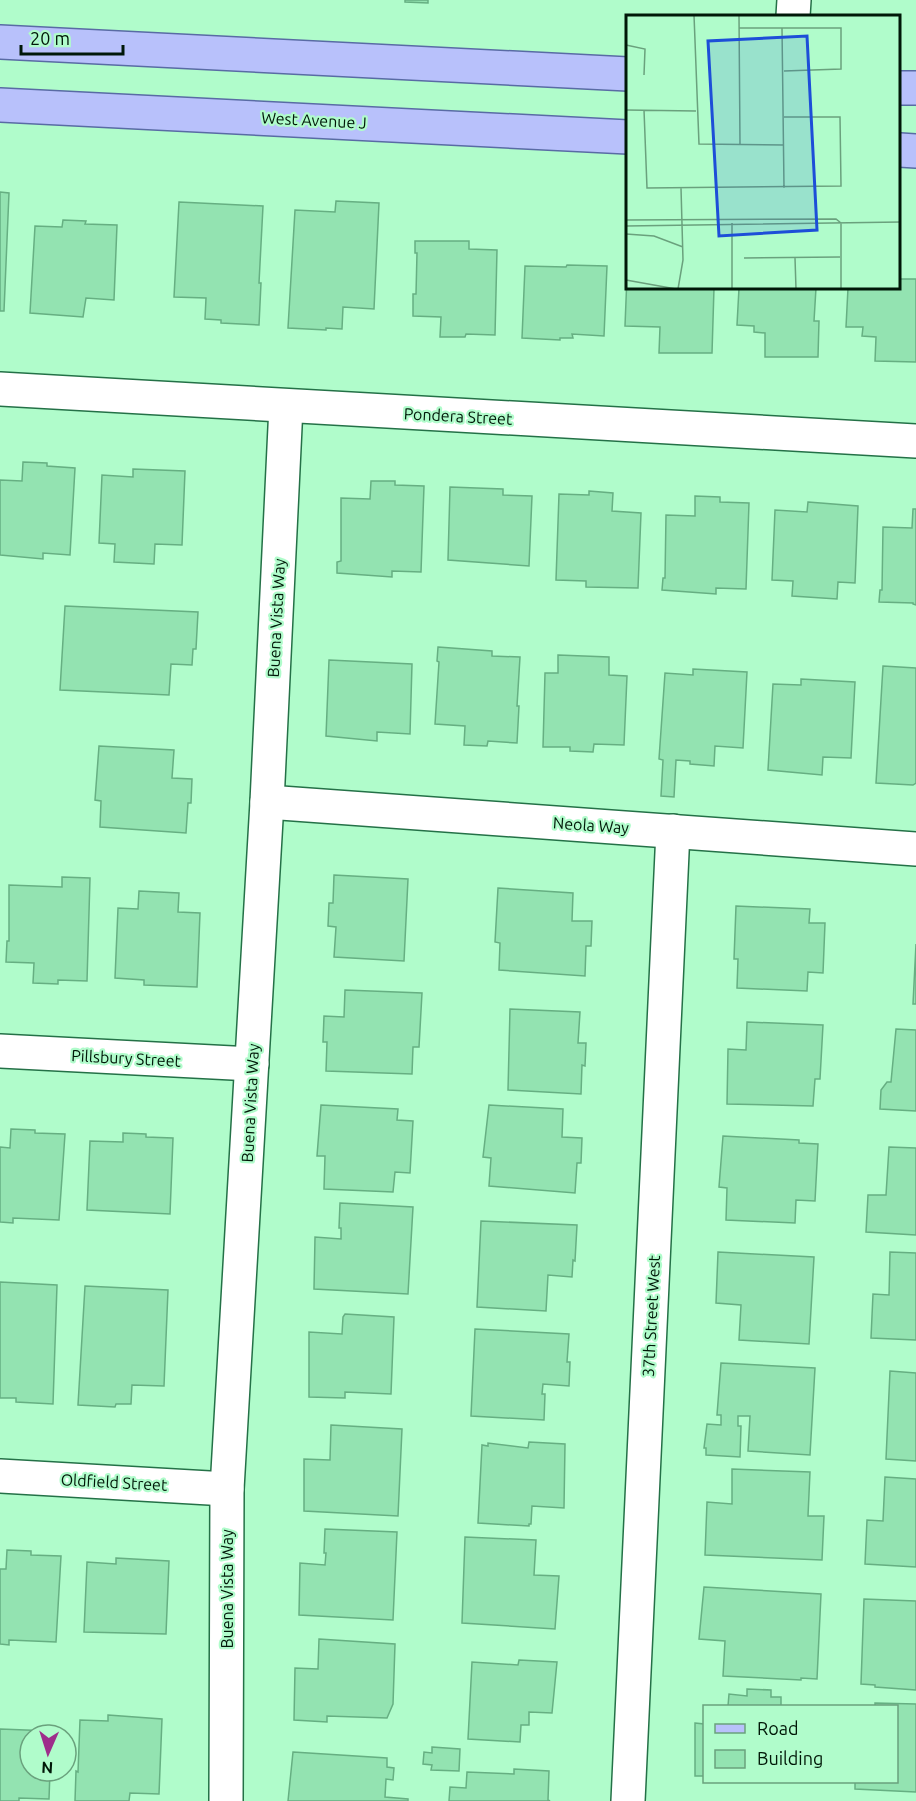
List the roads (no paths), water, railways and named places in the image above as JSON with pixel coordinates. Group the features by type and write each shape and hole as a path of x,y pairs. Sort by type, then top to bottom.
{"main road":[{"path":"0,42 626,74"},
{"name":"West Avenue J","path":"0,105 626,137"},
{"path":"901,150 916,151"}],"street":[{"path":"793,15 794,0"},
{"name":"Pondera Street","path":"0,389 916,441"},
{"name":"Buena Vista Way","path":"226,1801 227,1488 267,802 286,406"},
{"name":"Neola Way","path":"267,802 916,849"},
{"name":"37th Street West","path":"628,1801 673,831"},
{"name":"Pillsbury Street","path":"0,1051 252,1064"},
{"name":"Oldfield Street","path":"0,1476 227,1488"}]}
